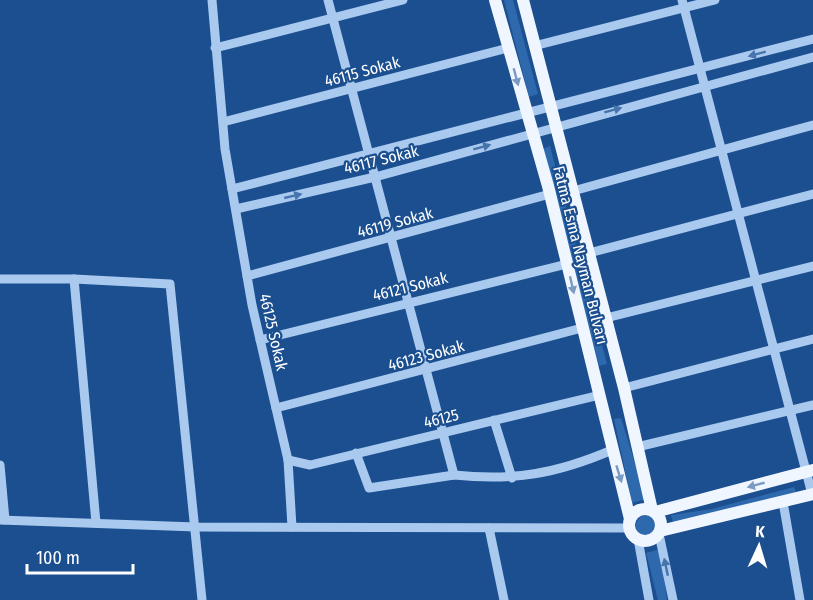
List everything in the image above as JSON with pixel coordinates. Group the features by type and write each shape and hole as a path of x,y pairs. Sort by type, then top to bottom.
{"main road":[{"name":"Fatma Esma Nayman Bulvarı","path":"495,0 550,194 630,523"},
{"name":"Fatma Esma Nayman Bulvarı","path":"523,0 624,388 653,511"},
{"path":"809,471 653,511 637,511 630,523 638,539 652,540 660,533 812,494"},
{"path":"653,511 661,521 660,533"}],"street":[{"path":"212,0 215,48 232,189"},
{"path":"328,0 454,475"},
{"path":"215,48 403,0"},
{"path":"534,46 683,4 715,0"},
{"path":"683,4 790,411 809,471 812,494"},
{"name":"46117 Sokak","path":"232,189 813,39"},
{"name":"46115 Sokak","path":"223,122 508,48"},
{"name":"46117 Sokak","path":"236,209 375,177 532,134 556,125 813,57"},
{"path":"573,191 813,125"},
{"name":"46125 Sokak","path":"232,189 260,340 288,460 292,527"},
{"name":"46119 Sokak","path":"247,276 392,239 550,194"},
{"path":"589,253 813,194"},
{"name":"46121 Sokak","path":"260,340 567,264"},
{"path":"606,318 813,266"},
{"path":"0,279 74,279 170,284 202,600"},
{"path":"74,279 96,523"},
{"name":"46123 Sokak","path":"276,408 582,328"},
{"path":"624,388 813,339"},
{"name":"46125","path":"288,460 310,465 600,395"},
{"path":"637,447 813,405"},
{"path":"494,420 512,478"},
{"path":"356,453 369,488 454,475 495,479 512,478 550,471 612,450"},
{"path":"0,465 3,520 196,527 489,528 630,523"},
{"path":"783,502 800,600"},
{"path":"489,528 504,600"},
{"path":"660,533 673,600"},
{"path":"638,539 649,600"}],"shaded area":[{"path":"504,0 513,0 538,94 529,97"},
{"path":"550,146 607,364 599,366 543,149"},
{"path":"621,418 646,499 632,503 614,419"},
{"path":"794,487 796,492 674,527 671,515 712,509"},
{"path":"647,515 657,522 658,526 651,536 647,537 637,530 636,526 643,516"},
{"path":"660,549 667,600 658,600 646,553"}]}
